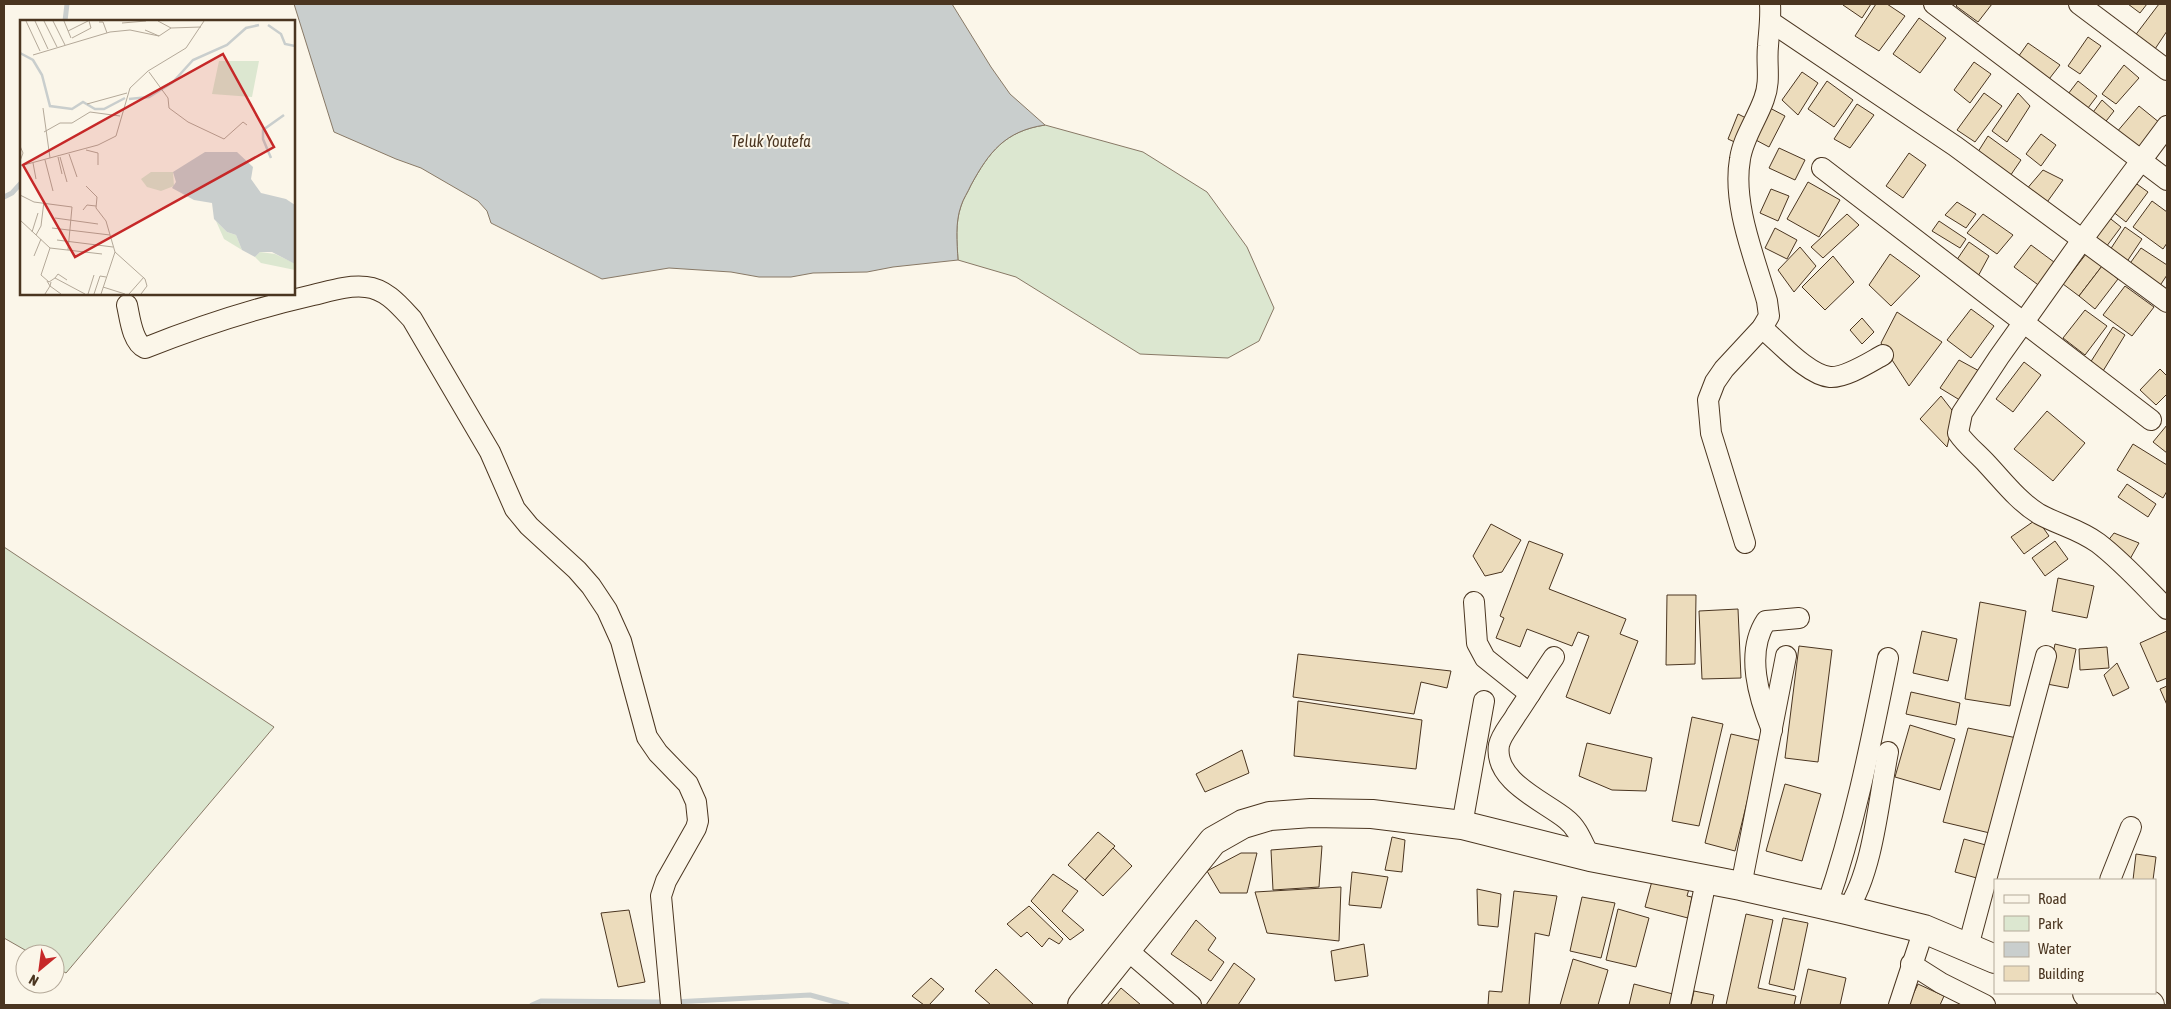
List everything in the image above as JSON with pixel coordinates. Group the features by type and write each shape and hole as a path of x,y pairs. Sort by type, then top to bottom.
{"highway":[{"path":"1082,1005 1213,841 1243,824 1270,816 1310,813 1372,814 1462,825 1590,857 1706,881 1741,886 1837,907 1924,929 1994,959"},
{"path":"2091,994 2150,1005"}],"street":[{"path":"1934,4 2167,180"},
{"path":"2079,4 2167,70"},
{"path":"1771,13 2167,302"},
{"path":"1745,543 1711,433 1708,400 1715,382 1724,369 1762,328 1769,316 1767,302 1741,207 1738,185 1740,158 1765,98 1768,84 1768,47 1771,13"},
{"path":"2167,126 2082,240 1962,413 1958,422 1958,433 1968,446 2020,500 2040,514 2072,527 2098,543 2133,574 2167,609"},
{"path":"1822,168 2150,420"},
{"path":"127,306 134,335 140,346 145,348 199,326 293,299 344,288 366,287 384,293 395,301 412,319 490,452 515,509 529,526 577,570 604,605 621,641 647,737 658,753 688,784 696,802 698,821 696,828 666,881 661,896 671,1005"},
{"path":"1762,328 1810,369 1831,377 1851,372 1883,355"},
{"path":"1474,602 1476,643 1485,658 1530,694"},
{"path":"1772,730 1763,709 1756,673 1755,658 1760,630 1766,621 1799,618"},
{"path":"1741,886 1786,656"},
{"path":"1968,948 2046,656"},
{"path":"1554,657 1499,745 1501,760 1507,774 1518,786 1571,824 1590,857"},
{"path":"1837,907 1845,853 1864,778 1888,658"},
{"path":"1462,825 1484,701"},
{"path":"1837,907 1861,886 1888,752"},
{"path":"2110,879 2130,827"},
{"path":"1680,1005 1706,881"},
{"path":"1899,1005 1924,929"},
{"path":"1126,949 1191,1005"},
{"path":"1911,964 1941,983 1985,1005"}],"green space":[{"path":"1045,125 1143,152 1207,192 1247,247 1274,308 1259,341 1228,358 1140,354 1016,277 958,260 957,233 959,212 964,198 978,173 992,153 1009,138 1019,132"},
{"path":"4,547 274,727 66,973 65,944 15,944 4,938"}],"water":[{"name":"Teluk Youtefa","path":"294,4 952,4 1010,94 1045,125 1019,132 1009,138 992,153 978,173 964,198 959,212 957,233 958,260 893,267 867,272 813,273 791,277 759,277 731,272 669,268 602,279 491,223 487,211 478,201 421,168 334,132"}],"building":[{"path":"1844,4 1871,4 1862,18"},
{"path":"1876,4 1887,4 1905,16 1879,51 1855,36"},
{"path":"1958,4 1992,4 1978,22 1956,6"},
{"path":"2128,4 2147,4 2140,13"},
{"path":"2159,4 2167,4 2167,31 2153,52 2134,37"},
{"path":"1919,18 1946,38 1920,73 1893,54"},
{"path":"2088,37 2101,46 2080,74 2068,66"},
{"path":"2028,43 2060,65 2046,83 2016,60"},
{"path":"1974,62 1991,74 1970,103 1954,90"},
{"path":"2124,65 2139,78 2116,104 2102,94"},
{"path":"1802,72 1818,83 1798,115 1782,100"},
{"path":"1827,81 1853,100 1834,127 1808,109"},
{"path":"2078,81 2097,96 2085,112 2065,98"},
{"path":"1984,93 2002,106 1975,142 1957,130"},
{"path":"2018,93 2030,106 2007,142 1992,131"},
{"path":"2102,100 2114,111 2103,125 2091,115"},
{"path":"1857,104 1874,115 1850,148 1834,139"},
{"path":"2139,106 2160,123 2136,150 2116,133"},
{"path":"1768,107 1785,116 1769,147 1752,138"},
{"path":"1738,114 1748,119 1739,144 1728,139"},
{"path":"2041,134 2056,145 2041,166 2026,154"},
{"path":"1988,136 2021,160 2008,179 1976,155"},
{"path":"1779,148 1805,160 1795,180 1769,168"},
{"path":"1909,153 1926,165 1903,198 1886,186"},
{"path":"2043,170 2063,180 2045,205 2025,191"},
{"path":"1808,182 1840,200 1819,237 1787,219"},
{"path":"2134,182 2148,192 2126,222 2112,211"},
{"path":"1771,189 1789,196 1778,221 1760,213"},
{"path":"2152,201 2167,212 2167,243 2163,249 2133,227"},
{"path":"1957,202 1976,214 1966,228 1945,215"},
{"path":"1847,214 1859,225 1823,258 1811,247"},
{"path":"1983,214 2013,235 1997,254 1967,233"},
{"path":"2107,216 2121,227 2103,251 2088,239"},
{"path":"1939,221 1966,239 1960,248 1932,231"},
{"path":"2125,227 2142,239 2124,266 2108,253"},
{"path":"1775,228 1797,240 1787,259 1765,248"},
{"path":"1969,242 1989,256 1976,280 1954,264"},
{"path":"2031,245 2058,265 2041,287 2014,267"},
{"path":"1800,247 1816,266 1794,292 1778,270"},
{"path":"2141,248 2167,265 2167,275 2157,290 2126,269"},
{"path":"1890,254 1920,276 1891,306 1869,285"},
{"path":"2086,254 2102,266 2079,296 2063,284"},
{"path":"1833,256 1854,282 1825,310 1802,287"},
{"path":"2102,266 2118,279 2095,309 2079,296"},
{"path":"2125,286 2154,307 2132,336 2103,315"},
{"path":"1971,309 1994,326 1971,358 1947,340"},
{"path":"2085,310 2107,326 2085,355 2063,338"},
{"path":"1897,312 1942,342 1909,386 1881,343"},
{"path":"1862,318 1874,332 1862,344 1850,330"},
{"path":"2113,327 2125,335 2103,371 2090,363"},
{"path":"1959,360 1981,372 1963,402 1940,388"},
{"path":"2024,362 2041,375 2013,412 1996,399"},
{"path":"2160,369 2167,376 2167,394 2156,405 2140,390"},
{"path":"1941,396 1955,414 1947,447 1920,419"},
{"path":"2047,411 2085,443 2053,481 2014,449"},
{"path":"2167,425 2167,453 2153,442"},
{"path":"2133,444 2167,465 2167,491 2163,498 2117,470"},
{"path":"2127,484 2156,504 2148,517 2118,497"},
{"path":"2037,519 2049,536 2024,554 2011,537"},
{"path":"1491,524 1521,540 1502,572 1485,576 1473,556"},
{"path":"2114,533 2139,543 2130,559 2107,542"},
{"path":"1529,541 1563,554 1549,589 1626,619 1620,634 1638,641 1610,714 1566,697 1589,636 1578,632 1572,646 1527,629 1520,647 1496,638 1504,618 1500,616"},
{"path":"2055,541 2068,559 2045,576 2032,558"},
{"path":"2058,578 2094,586 2087,618 2052,611"},
{"path":"1667,595 1696,595 1695,664 1666,665"},
{"path":"1980,602 2026,611 2010,706 1965,699"},
{"path":"1738,609 1741,678 1702,679 1699,611"},
{"path":"1922,631 1957,639 1948,681 1913,673"},
{"path":"2167,631 2167,678 2157,682 2140,643"},
{"path":"2055,644 2076,649 2068,688 2047,684"},
{"path":"1799,646 1832,650 1818,762 1785,758"},
{"path":"2107,647 2109,668 2080,670 2079,649"},
{"path":"1298,654 1451,671 1447,688 1421,682 1414,714 1293,697"},
{"path":"2117,663 2129,688 2113,696 2104,675"},
{"path":"2167,686 2167,705 2160,689"},
{"path":"1911,692 1960,703 1956,725 1906,714"},
{"path":"1298,701 1422,720 1416,769 1294,756"},
{"path":"1692,717 1723,724 1699,826 1672,821"},
{"path":"1910,725 1955,739 1940,790 1895,777"},
{"path":"1968,728 2017,738 1994,834 1943,822"},
{"path":"1731,734 1762,741 1735,851 1705,843"},
{"path":"1587,743 1652,758 1646,791 1612,790 1579,776"},
{"path":"1242,750 1249,773 1205,792 1196,774"},
{"path":"1785,784 1821,794 1802,861 1766,851"},
{"path":"1098,832 1115,846 1085,880 1068,865"},
{"path":"1392,837 1405,840 1402,872 1385,870"},
{"path":"1964,839 1993,847 1984,880 1955,872"},
{"path":"1322,846 1319,887 1273,890 1271,850"},
{"path":"1113,848 1132,866 1103,896 1085,880"},
{"path":"1241,853 1257,853 1247,893 1220,893 1207,871"},
{"path":"2136,854 2156,857 2153,879 2133,879"},
{"path":"1352,872 1388,877 1381,908 1349,905"},
{"path":"1053,874 1078,891 1062,911 1084,930 1070,940 1031,901"},
{"path":"1652,881 1689,889 1687,896 1692,897 1688,918 1645,907"},
{"path":"1341,887 1339,941 1267,933 1255,892"},
{"path":"1477,889 1501,894 1498,927 1478,925"},
{"path":"1514,891 1557,896 1549,936 1535,933 1529,1005 1488,1005 1489,991 1502,992"},
{"path":"1582,897 1615,903 1601,958 1570,951"},
{"path":"1029,906 1063,939 1059,944 1049,938 1042,947 1027,932 1021,937 1007,924"},
{"path":"1618,909 1649,918 1636,967 1606,960"},
{"path":"629,910 645,982 618,987 601,913"},
{"path":"1746,914 1773,920 1758,988 1796,996 1794,1005 1726,1005"},
{"path":"1783,918 1808,923 1794,990 1769,984"},
{"path":"1196,920 1216,938 1208,950 1224,962 1211,981 1171,954"},
{"path":"1364,944 1368,976 1335,981 1331,951"},
{"path":"1573,959 1608,970 1598,1005 1560,1005"},
{"path":"1234,963 1255,979 1238,1005 1206,1005"},
{"path":"996,969 1034,1005 991,1005 975,991"},
{"path":"1808,969 1846,978 1840,1005 1800,1005"},
{"path":"931,978 944,989 929,1005 924,1005 912,996"},
{"path":"1634,984 1673,994 1670,1005 1629,1005"},
{"path":"1918,984 1944,996 1940,1005 1908,1005"},
{"path":"1121,988 1141,1005 1107,1005"},
{"path":"1694,991 1714,995 1712,1005 1691,1005"}],"waterway":[{"path":"65,20 67,4"},
{"path":"4,197 12,193 20,184"},
{"path":"674,1002 810,995 847,1005"},
{"path":"532,1005 541,1001 666,1002"}]}
